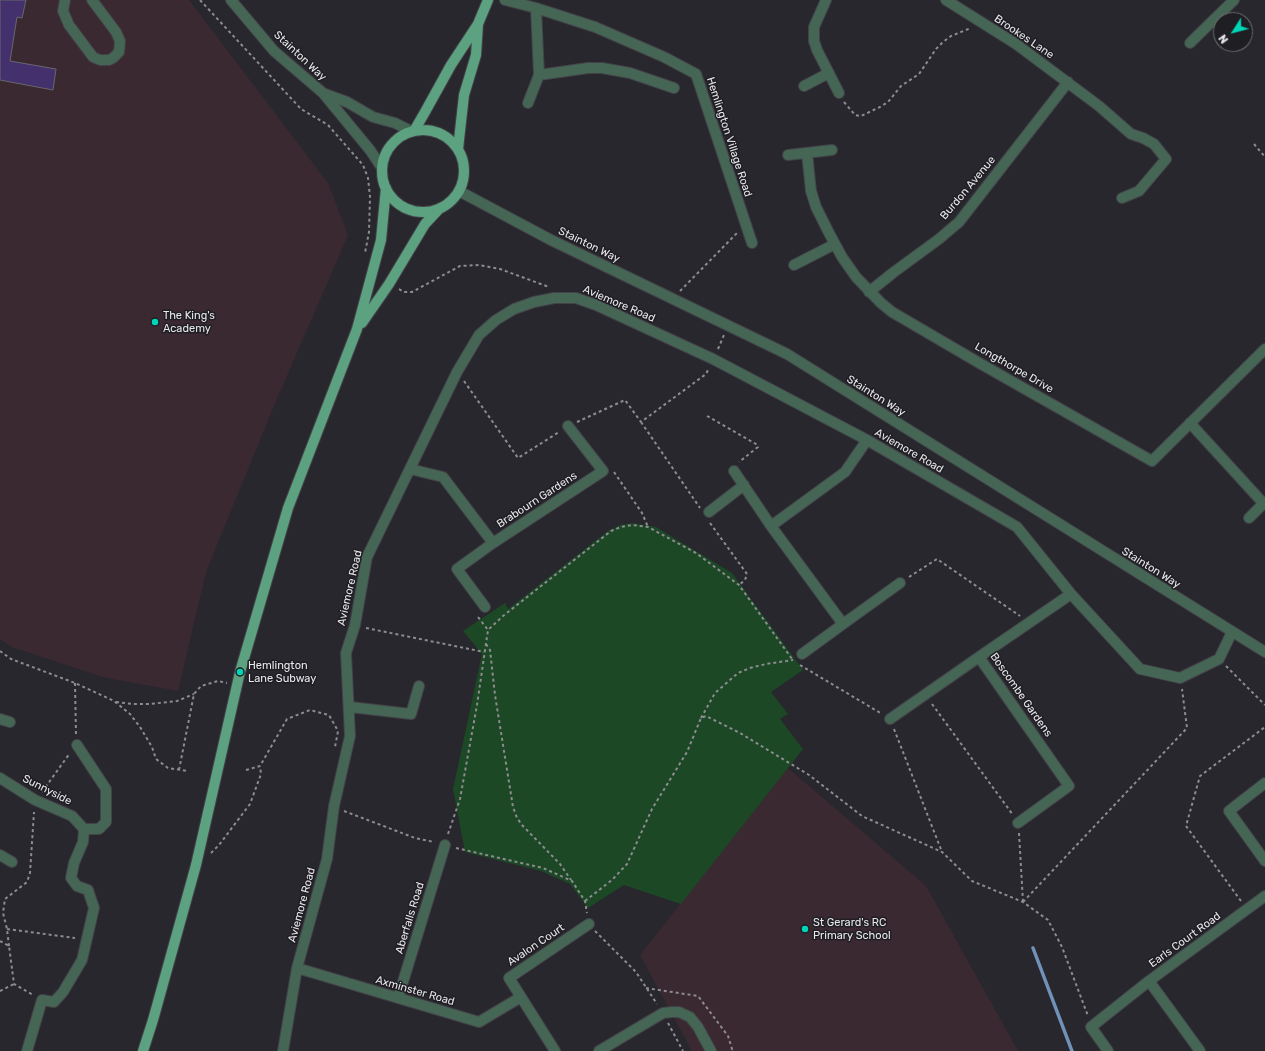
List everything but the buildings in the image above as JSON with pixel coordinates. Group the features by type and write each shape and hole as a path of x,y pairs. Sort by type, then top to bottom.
{"main road":[{"path":"412,131 425,112 451,65 478,24 488,0"},
{"path":"458,149 464,95 476,55 478,24"},
{"path":"357,329 389,284 425,224 440,208 451,201 459,191 463,181 464,170 462,159 458,149 446,137 430,130 412,131 396,139 386,152 382,168 386,188 396,202 410,209 425,212 440,208"},
{"path":"148,1051 154,1020 196,865 236,686 288,508 357,329 381,240 386,188"},
{"path":"143,1051 154,1020"}],"street":[{"path":"65,0 63,10 68,25 93,57 100,60 109,60 119,52 120,42 116,32 92,0"},
{"name":"Stainton Way","path":"231,0 274,51 323,93 370,150 382,168"},
{"name":"Hemlington Village Road","path":"504,0 536,8 595,27 664,57 696,74 744,224 752,243"},
{"path":"826,0 814,27 814,41 839,93"},
{"name":"Brookes Lane","path":"946,0 1016,44 1099,106 1131,134 1144,138 1154,144 1166,158 1139,191 1122,198"},
{"path":"1190,43 1234,0"},
{"path":"528,103 539,75 536,8"},
{"path":"539,75 588,68 602,68 630,73 674,88"},
{"path":"804,86 829,73"},
{"name":"Burdon Avenue","path":"869,292 959,222 1068,82"},
{"name":"Stainton Way","path":"323,93 347,102 373,117 396,123 412,131"},
{"path":"788,155 832,150"},
{"name":"Longthorpe Drive","path":"807,153 811,191 816,207 835,244 856,277 869,292 892,312 1152,461 1190,423"},
{"name":"Stainton Way","path":"459,191 551,240 787,354 1265,652"},
{"path":"794,265 835,244"},
{"name":"Aviemore Road","path":"283,1051 297,968 327,859 334,806 350,736 350,707 346,654 355,625 367,557 457,372 479,335 496,320 514,309 534,302 554,298 576,298 596,305 713,359 867,440 1017,527 1071,594 1140,669 1180,678"},
{"path":"1249,518 1264,503 1190,423 1264,354"},
{"path":"568,426 603,471"},
{"path":"771,526 845,472 867,440"},
{"name":"Brabourn Gardens","path":"410,469 443,477 493,543 603,471"},
{"path":"734,471 771,526 843,624"},
{"path":"706,514 744,485"},
{"path":"485,607 457,569 493,543"},
{"path":"802,654 900,583"},
{"name":"Boscombe Gardens","path":"1018,823 1070,786 979,657 1071,594"},
{"path":"1180,678 1219,658 1232,632"},
{"path":"890,719 979,657"},
{"path":"350,707 411,714 419,686"},
{"path":"0,719 10,722"},
{"path":"27,1051 42,1000 54,1002 63,992 82,960 94,908 88,890 77,886 71,878 74,863 83,842 84,829 99,829 106,822 106,789 77,745"},
{"name":"Sunnyside","path":"0,778 35,800 72,816 84,829"},
{"path":"1265,782 1229,811 1265,861"},
{"name":"Aberfalls Road","path":"398,998 445,845"},
{"path":"0,855 12,862"},
{"name":"Earls Court Road","path":"1200,1051 1149,981 1265,896"},
{"name":"Avalon Court","path":"555,1051 509,978 589,924"},
{"name":"Axminster Road","path":"297,968 478,1022 521,998"},
{"path":"1108,1051 1092,1027 1149,981"},
{"path":"600,1051 663,1013 672,1012 680,1012 690,1017 698,1027 712,1051"}],"path":[{"path":"200,0 301,109 328,125 363,165 368,178 370,197 369,232 364,259 375,262"},
{"path":"839,93 855,115 861,116 870,113 888,102 901,86 919,74 936,49 943,42 951,36 969,30 979,20"},
{"path":"1254,144 1265,157"},
{"path":"679,293 744,224"},
{"path":"389,284 404,292 412,292 460,266 479,264 500,269 553,289 554,298"},
{"path":"641,422 706,374 728,326"},
{"path":"457,372 518,458 568,426 624,400 747,574 745,580 740,585"},
{"path":"707,416 756,444 758,447 732,467 734,471"},
{"path":"603,471 610,466 642,512 648,527"},
{"path":"445,845 460,799 477,705 488,630 503,616 611,531 632,525 648,527 696,552 740,585 793,660"},
{"path":"900,583 937,559 1029,622"},
{"path":"355,625 484,652"},
{"path":"486,643 490,650 495,695 513,807 517,818 560,864 585,900 589,924 636,972 663,1013 683,1051"},
{"path":"0,651 11,660 75,683 114,701 130,714 140,727 152,748 156,759 168,768 188,771"},
{"path":"585,900 612,880 627,864 652,809 687,752 701,718 715,693 738,673 766,664 793,660 802,654"},
{"path":"1219,658 1265,705"},
{"path":"799,664 890,719 942,852"},
{"path":"1023,902 1187,728 1180,678"},
{"path":"114,701 133,704 150,704 177,701 194,694 201,686 218,681 236,686"},
{"path":"178,770 194,694"},
{"path":"925,694 1018,823 1023,902"},
{"path":"196,865 219,845 250,804 261,774 260,766 287,719 310,710 329,715 338,732 334,754"},
{"path":"701,718 706,716 740,733 809,775 862,816 942,852 972,881 1023,902 1048,920 1062,947 1092,1027"},
{"path":"1247,909 1186,826 1200,776 1265,727"},
{"path":"246,770 260,766"},
{"path":"334,806 356,816 415,838 543,868 572,881"},
{"path":"7,929 86,939"},
{"path":"0,941 9,946 14,984"},
{"path":"14,984 42,1000"},
{"path":"0,991 14,984"}],"shaded area":[{"name":"The King's Academy","path":"0,0 189,0 328,183 348,235 273,408 206,572 178,691 103,677 12,647 0,639"},
{"name":"St Gerard's RC Primary School","path":"788,768 926,886 1018,1051 692,1051 640,955"}],"green space":[{"path":"633,523 656,527 732,573 803,670 771,692 788,714 780,719 803,749 681,904 624,885 588,908 570,884 541,871 465,852 453,789 482,654 463,631 505,603 508,609 608,531 620,525"}],"waterway":[{"path":"1033,948 1072,1051"}],"place":[{"name":"The King's Academy","path":"155,322"},
{"name":"Hemlington Lane Subway","path":"240,672"},
{"name":"St Gerard's RC Primary School","path":"805,929"}]}
